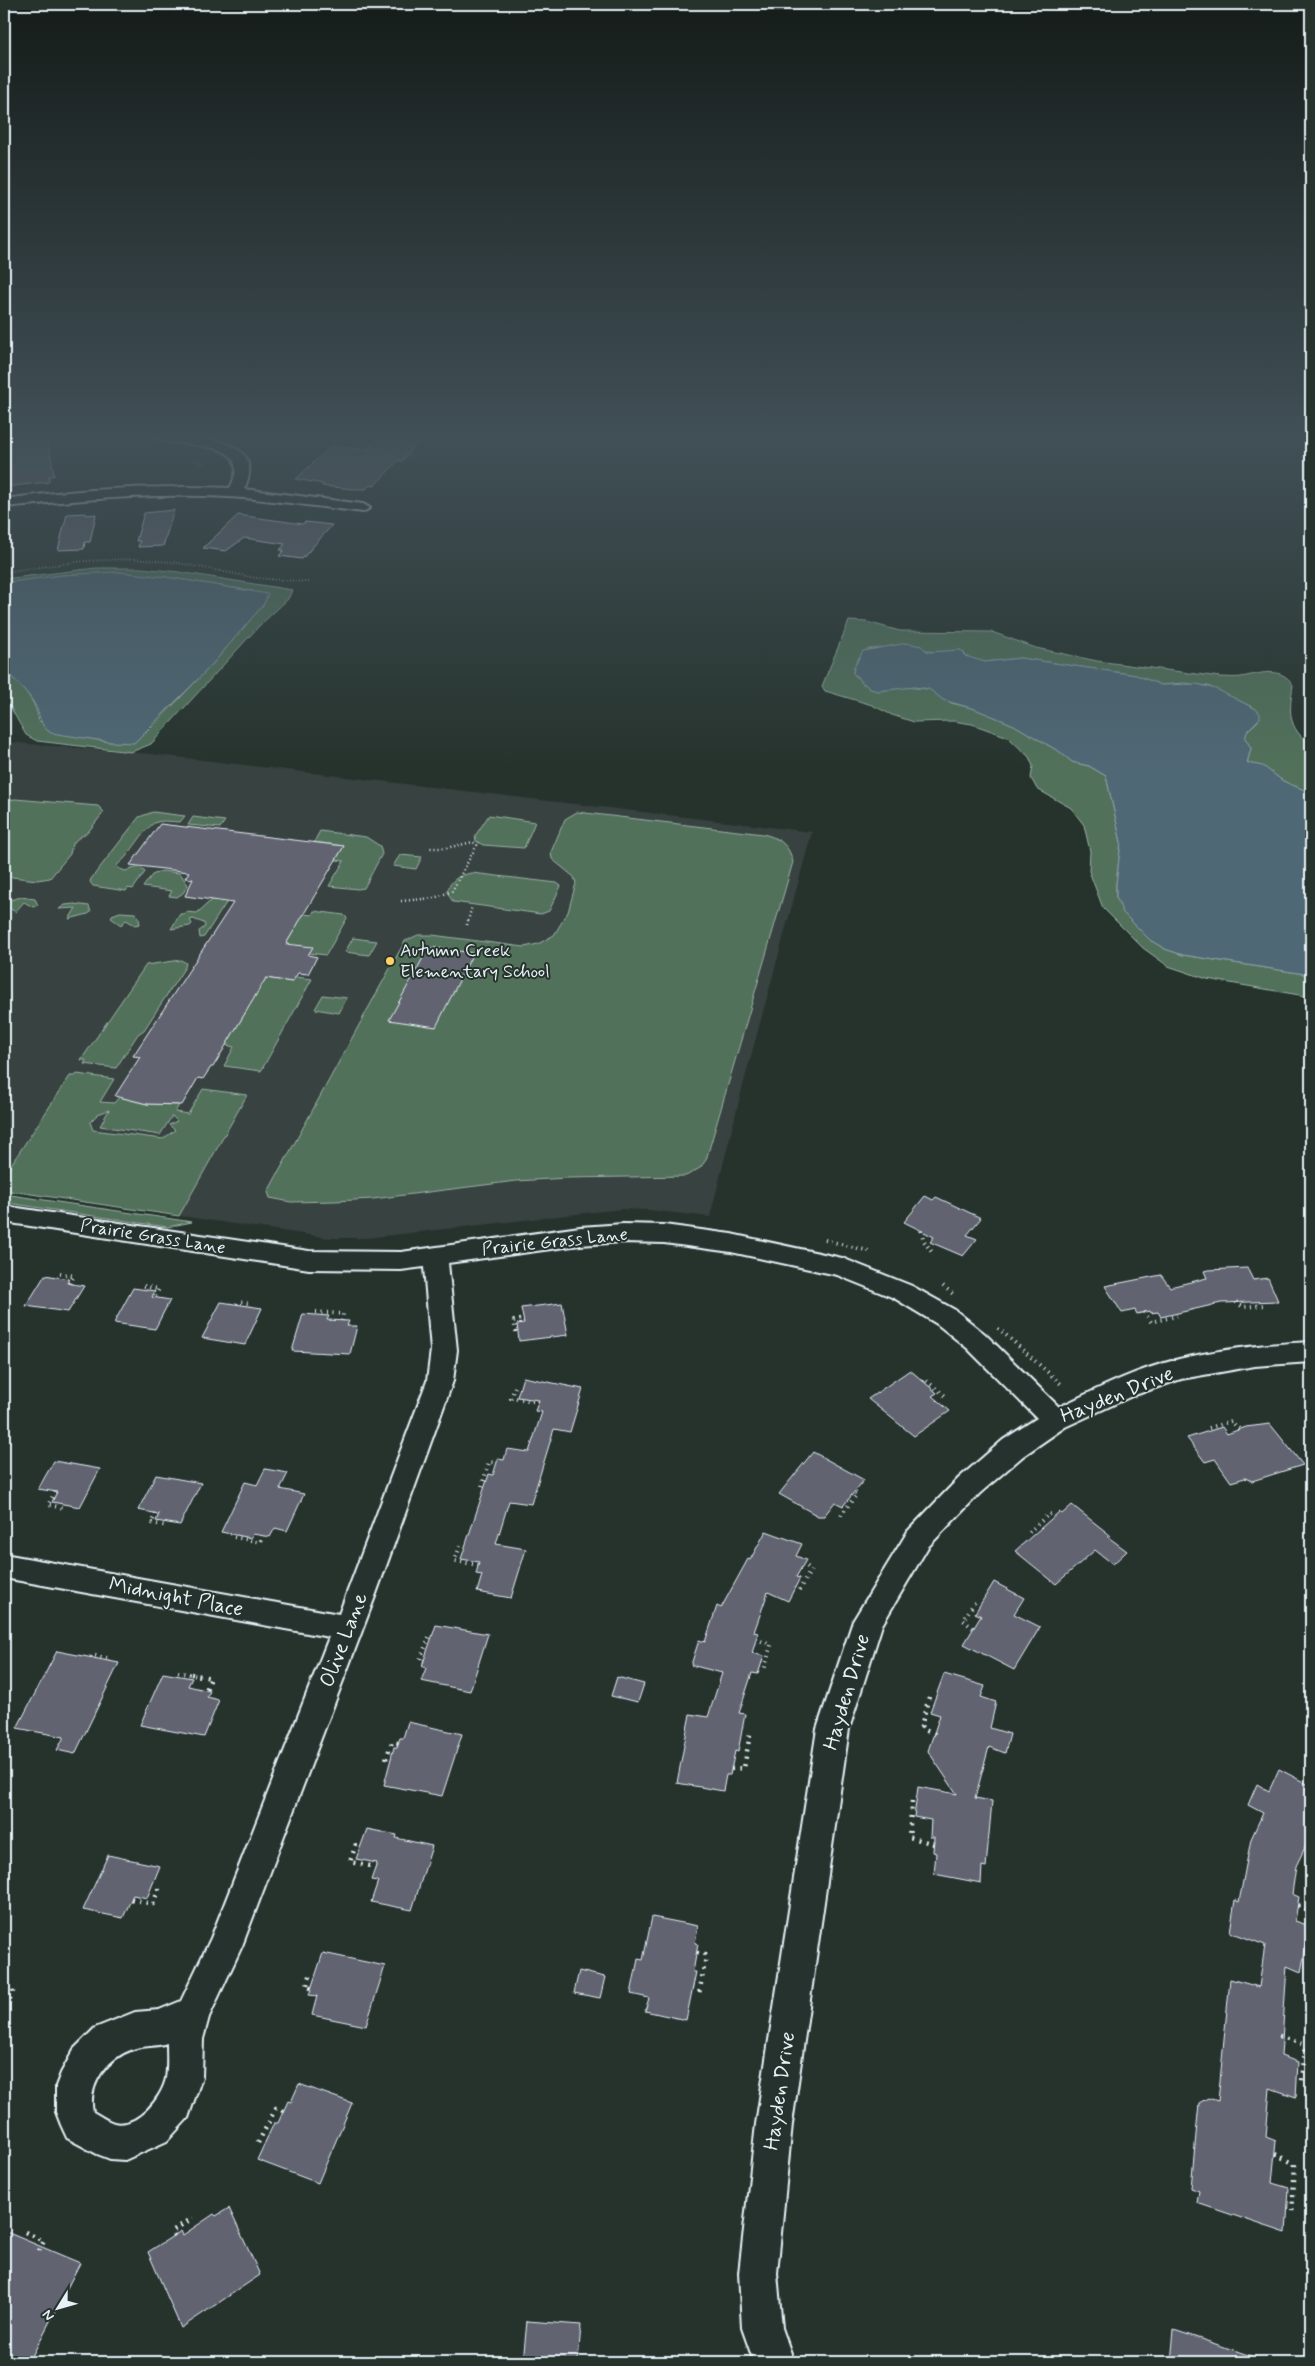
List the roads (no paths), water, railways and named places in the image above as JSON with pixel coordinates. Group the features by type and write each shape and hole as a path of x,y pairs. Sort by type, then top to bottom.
{"street":[{"name":"Prairie Grass Lane","path":"4,1214 309,1260 401,1261 580,1236 623,1233 664,1234 815,1259 872,1278 903,1292 946,1317 1000,1363 1055,1420"},
{"name":"Olive Lane","path":"193,2013 225,1946 348,1628 440,1381 444,1350 436,1256"},
{"name":"Hayden Drive","path":"774,2362 762,2328 758,2273 774,2124 833,1729 868,1621 918,1539 969,1486 1012,1448 1055,1420 1123,1389 1179,1369 1255,1356 1311,1352"},
{"name":"Midnight Place","path":"4,1566 348,1628"}],"water":[{"path":"118,572 166,577 268,594 264,604 209,668 134,743 111,742 51,733 42,723 31,698 4,670 4,583 63,575"},
{"path":"907,643 921,646 928,652 960,650 964,652 965,656 985,662 1020,658 1136,675 1161,685 1197,684 1216,689 1256,709 1260,714 1260,718 1248,730 1245,738 1251,748 1247,763 1263,766 1283,781 1311,793 1311,975 1183,955 1165,949 1150,940 1123,913 1116,897 1121,842 1106,776 1089,766 1072,762 1060,752 1014,725 975,709 943,700 929,689 914,687 878,691 870,689 853,673 854,667 863,651"}],"place":[{"name":"Autumn Creek Elementary School","path":"390,961"}]}
